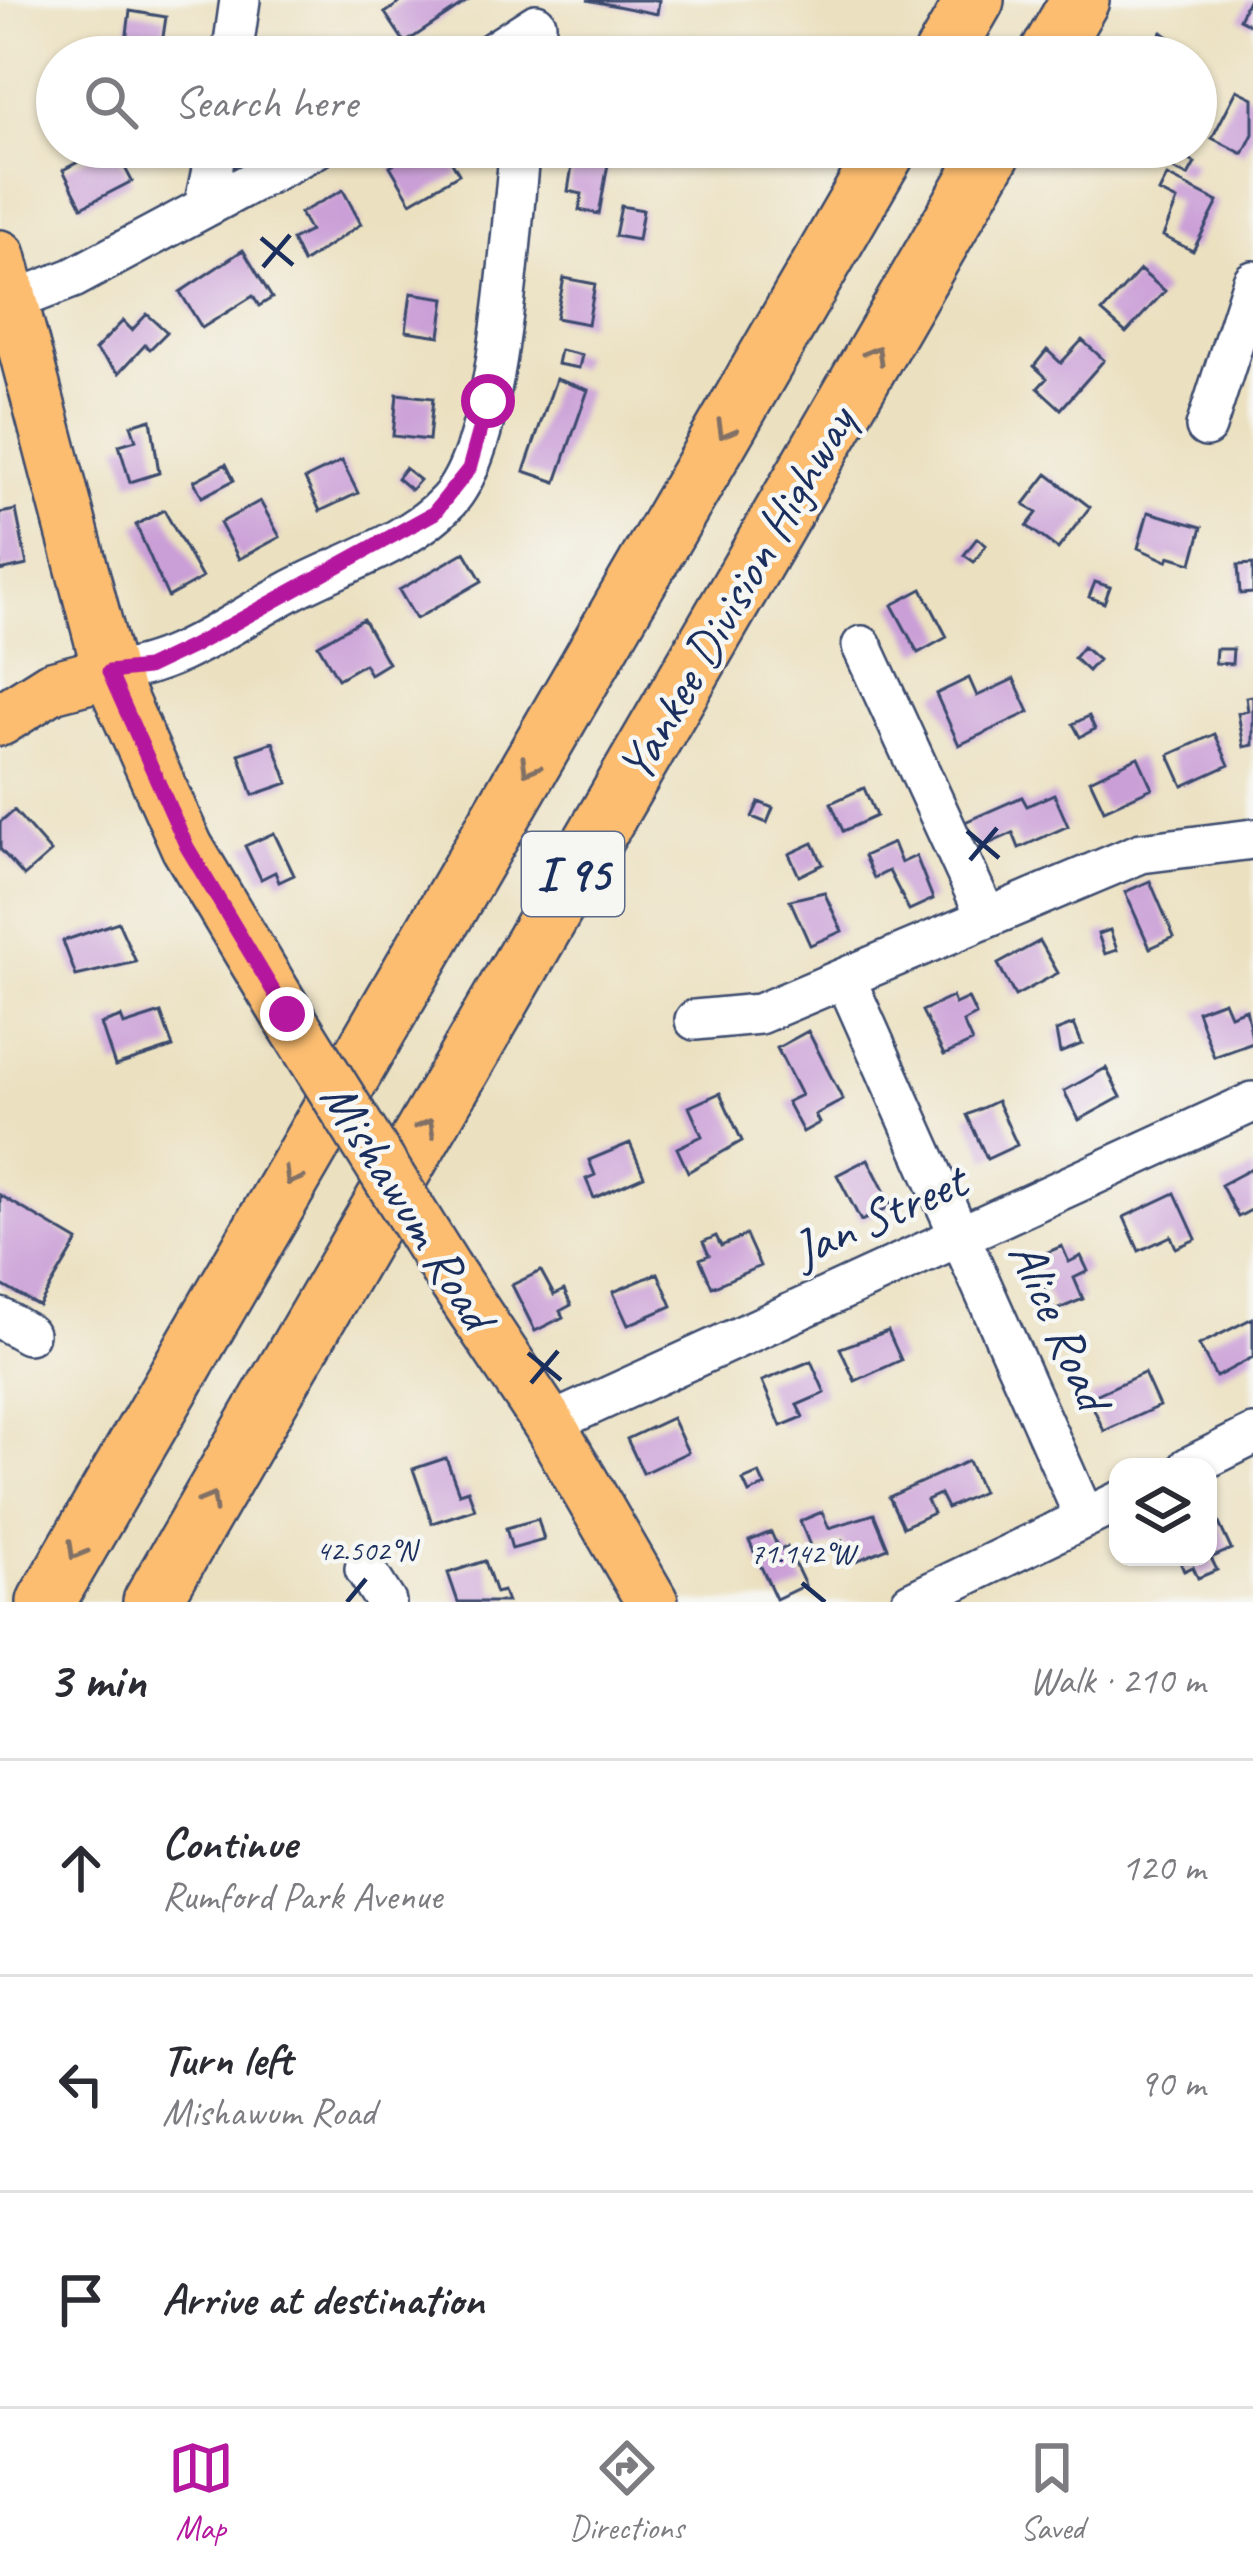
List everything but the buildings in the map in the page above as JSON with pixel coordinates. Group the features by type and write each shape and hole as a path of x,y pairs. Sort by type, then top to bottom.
{"highway":[{"path":"954,36 975,0"},
{"path":"1059,36 1080,0"},
{"name":"Yankee Division Highway","path":"46,1602 877,168"},
{"name":"Yankee Division Highway","path":"152,1602 983,168"}],"main road":[{"name":"Mishawum Road","path":"6,279 109,672 187,847 446,1269 549,1424 652,1602"},
{"path":"0,719 52,687 109,672"}],"street":[{"path":"235,36 240,0"},
{"path":"205,202 212,168"},
{"path":"6,279 73,278 275,168"},
{"path":"109,672 147,668 191,647 416,526 453,496 475,453 488,401 517,168"},
{"path":"1206,427 1253,281"},
{"path":"862,646 987,918"},
{"path":"695,1021 753,1016 1141,853 1253,839"},
{"name":"Alice Road","path":"846,980 962,1236 1102,1510"},
{"name":"Jan Street","path":"549,1424 1253,1102"},
{"path":"1208,1458 1253,1436"},
{"path":"910,1602 1102,1510"}],"route":[{"path":"287,1014 187,847 109,672 147,668 416,526 453,496 469,469 488,401"}]}
